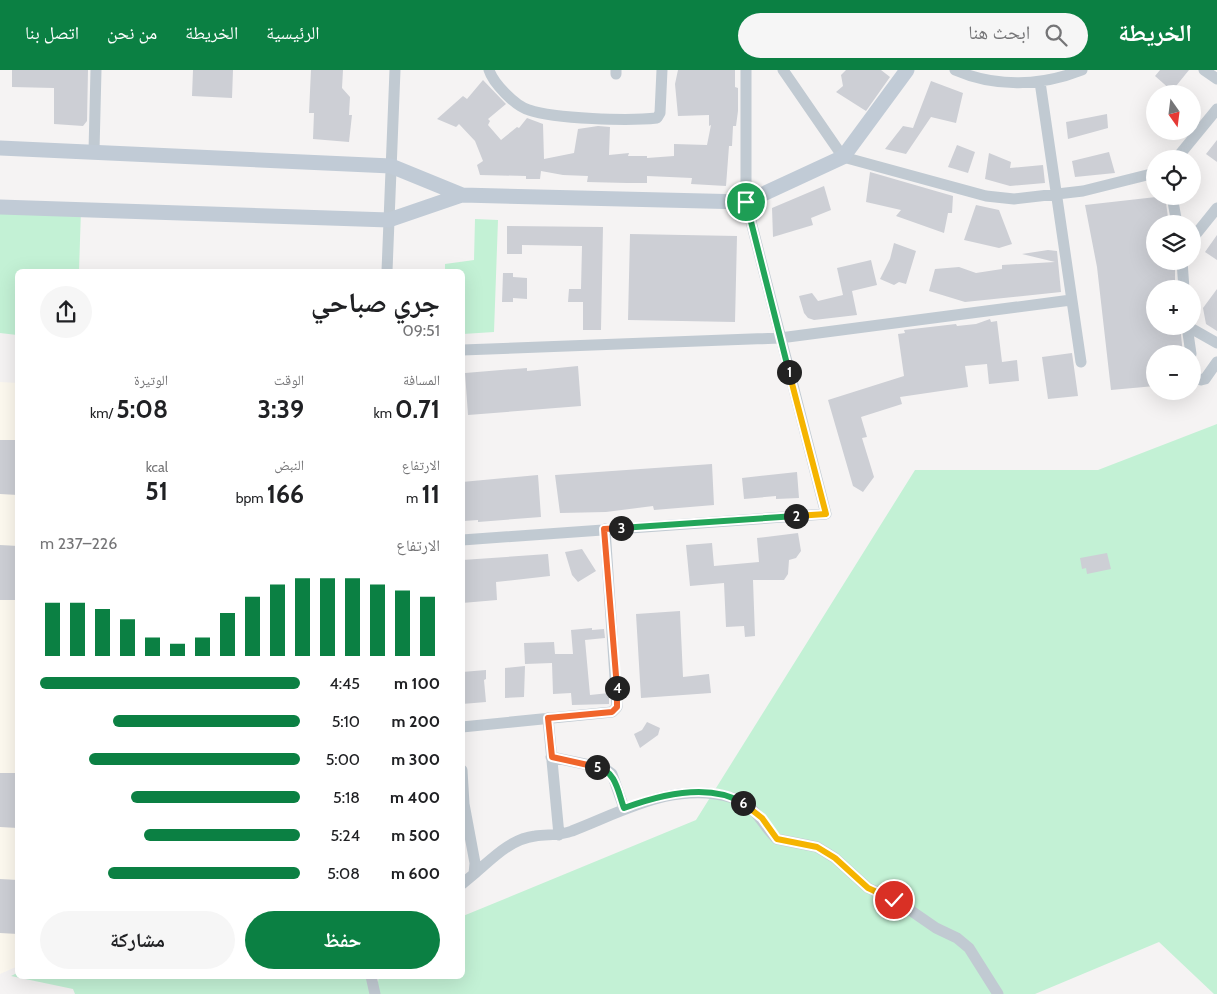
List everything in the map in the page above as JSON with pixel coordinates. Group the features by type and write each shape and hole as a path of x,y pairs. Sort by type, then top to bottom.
{"street":[{"path":"94,151 96,70"},
{"path":"387,269 396,70"},
{"path":"488,70 511,100 528,110 553,115 635,119 657,118 660,113 662,70"},
{"path":"465,540 826,514 746,202 746,70"},
{"path":"783,70 843,157 986,196 1014,199 1056,196 1116,184 1146,176"},
{"path":"0,207 389,220 462,196 746,202 843,157 907,70"},
{"path":"955,70 989,80 1015,83 1040,82 1082,70"},
{"path":"1204,70 1217,79"},
{"path":"1040,82 1081,362"},
{"path":"1183,150 1217,109"},
{"path":"0,148 392,166 462,196"},
{"path":"1201,228 1217,208"},
{"path":"465,350 780,338 1071,300"},
{"path":"1190,345 1187,326 1217,343"},
{"path":"1201,380 1205,379 1217,362"},
{"path":"465,727 612,712 617,707 604,529"},
{"path":"548,718 558,835"},
{"path":"552,757 604,768 612,774 624,808"},
{"path":"465,882 504,848 523,839 534,836 558,835 644,801 693,792 735,798 762,818 777,839 817,847 835,858 868,888 894,900 936,928 957,938 969,948 998,994"},
{"path":"465,809 475,863 474,874"},
{"path":"372,979 375,994"}],"shaded area":[{"path":"0,382 15,383 15,967 0,974"}],"green space":[{"path":"81,210 79,269 15,269 15,335 0,333 0,213"},
{"path":"475,219 498,220 494,332 465,334 465,269 445,269 445,264 474,260"},
{"path":"1217,424 1217,994 1214,994 1159,942 1035,994 376,994 378,979 465,979 465,915 696,820 915,470 1098,470"},
{"path":"25,979 374,979 371,994 75,994 73,989"}],"building":[{"path":"12,70 88,70 87,121 83,126 54,124 54,88 12,87"},
{"path":"193,70 233,70 232,98 192,96"},
{"path":"311,70 343,70 342,88 350,97 349,115 352,115 349,142 313,139 314,113 309,113"},
{"path":"678,70 735,70 735,87 738,88 738,111 736,126 733,126 732,146 729,146 726,186 691,184 692,178 647,176 647,183 587,182 588,176 563,175 541,171 540,179 526,179 526,176 480,175 477,165 483,161 475,141 459,124 456,127 437,119 463,96 467,99 483,80 506,104 488,119 490,121 488,125 501,140 517,127 519,128 527,118 543,124 544,159 574,153 578,129 598,126 610,127 609,155 629,153 628,156 647,156 647,158 674,156 674,144 707,145 711,125 709,126 709,115 678,116 675,84"},
{"path":"846,70 881,70 890,77 866,111 836,92 843,86 841,75"},
{"path":"1160,70 1189,70 1177,85 1165,85 1155,76"},
{"path":"931,81 963,93 956,123 931,117 906,154 885,149 903,126 913,128"},
{"path":"1107,114 1108,128 1068,139 1066,122"},
{"path":"1217,140 1217,162 1206,154"},
{"path":"957,145 975,152 968,173 948,167"},
{"path":"1109,152 1115,173 1075,177 1072,161"},
{"path":"989,153 1011,162 1010,168 1043,165 1045,183 1010,186 985,179"},
{"path":"870,172 953,196 952,213 948,213 944,233 896,216 901,210 866,202"},
{"path":"824,186 831,210 811,218 813,225 773,237 772,208"},
{"path":"1146,198 1146,205 1166,205 1168,215 1146,215 1146,270 1175,270 1175,280 1146,280 1146,335 1181,335 1182,345 1146,345 1146,387 1111,390 1097,267 1085,205"},
{"path":"976,205 999,210 1012,244 999,248 964,240"},
{"path":"507,226 603,227 601,330 583,330 583,302 568,302 569,289 581,289 582,246 522,245 522,254 507,254"},
{"path":"630,234 737,236 735,322 628,320"},
{"path":"1217,235 1217,260 1205,252"},
{"path":"894,243 916,251 906,284 899,282 894,285 880,279 890,259"},
{"path":"1048,250 1057,251 1061,292 965,302 929,291 935,269 959,267 976,273 1002,269 1002,265 1055,262 1022,254"},
{"path":"871,260 877,285 852,291 857,315 814,320 808,318 804,313 799,296 812,293 818,301 843,295 837,268"},
{"path":"503,273 513,273 513,277 527,278 527,299 513,298 513,302 502,302"},
{"path":"1217,289 1217,331 1206,324 1203,308"},
{"path":"990,319 991,322 997,321 1002,362 1017,360 1019,381 989,384 987,364 965,366 968,387 900,397 902,404 861,417 867,437 862,438 874,477 863,492 853,486 828,400 904,376 898,334 905,333 904,330 956,324 957,326 976,324"},
{"path":"1072,353 1078,396 1048,399 1042,357"},
{"path":"578,366 581,406 468,415 465,373 527,368 527,371"},
{"path":"0,440 15,440 15,495 0,494"},
{"path":"712,464 714,505 654,510 653,506 606,512 560,513 555,475"},
{"path":"797,472 799,498 776,499 776,496 744,499 742,478"},
{"path":"538,475 541,517 478,522 478,520 465,521 465,482"},
{"path":"798,533 801,551 796,558 789,560 788,574 784,580 753,580 755,636 745,637 744,626 726,627 724,583 690,586 686,545 712,543 714,566 759,562 757,538"},
{"path":"0,545 15,546 15,600 0,600"},
{"path":"582,549 596,571 578,582 572,575 565,552"},
{"path":"1107,553 1111,569 1087,574 1086,568 1082,569 1080,558"},
{"path":"548,554 550,576 496,582 497,600 465,603 465,560"},
{"path":"680,611 683,677 709,674 711,693 641,698 636,614"},
{"path":"592,628 592,630 604,629 605,638 585,640 590,695 609,693 609,704 572,705 571,693 553,694 552,663 525,664 524,643 554,642 555,654 573,654 571,630"},
{"path":"525,666 524,697 505,698 505,668"},
{"path":"486,670 486,679 484,680 486,702 465,704 465,672"},
{"path":"647,722 660,728 658,735 640,748 634,734 642,730"},
{"path":"0,773 15,773 15,828 0,827"},
{"path":"0,879 15,880 15,934 0,933"}],"route":[{"path":"746,202 826,514 604,529 617,707 612,712 548,718 552,757 604,768 612,774 624,808 644,801 693,792 735,798 747,805 762,818 772,835 777,839 817,847 835,858 868,888 894,900"}]}
